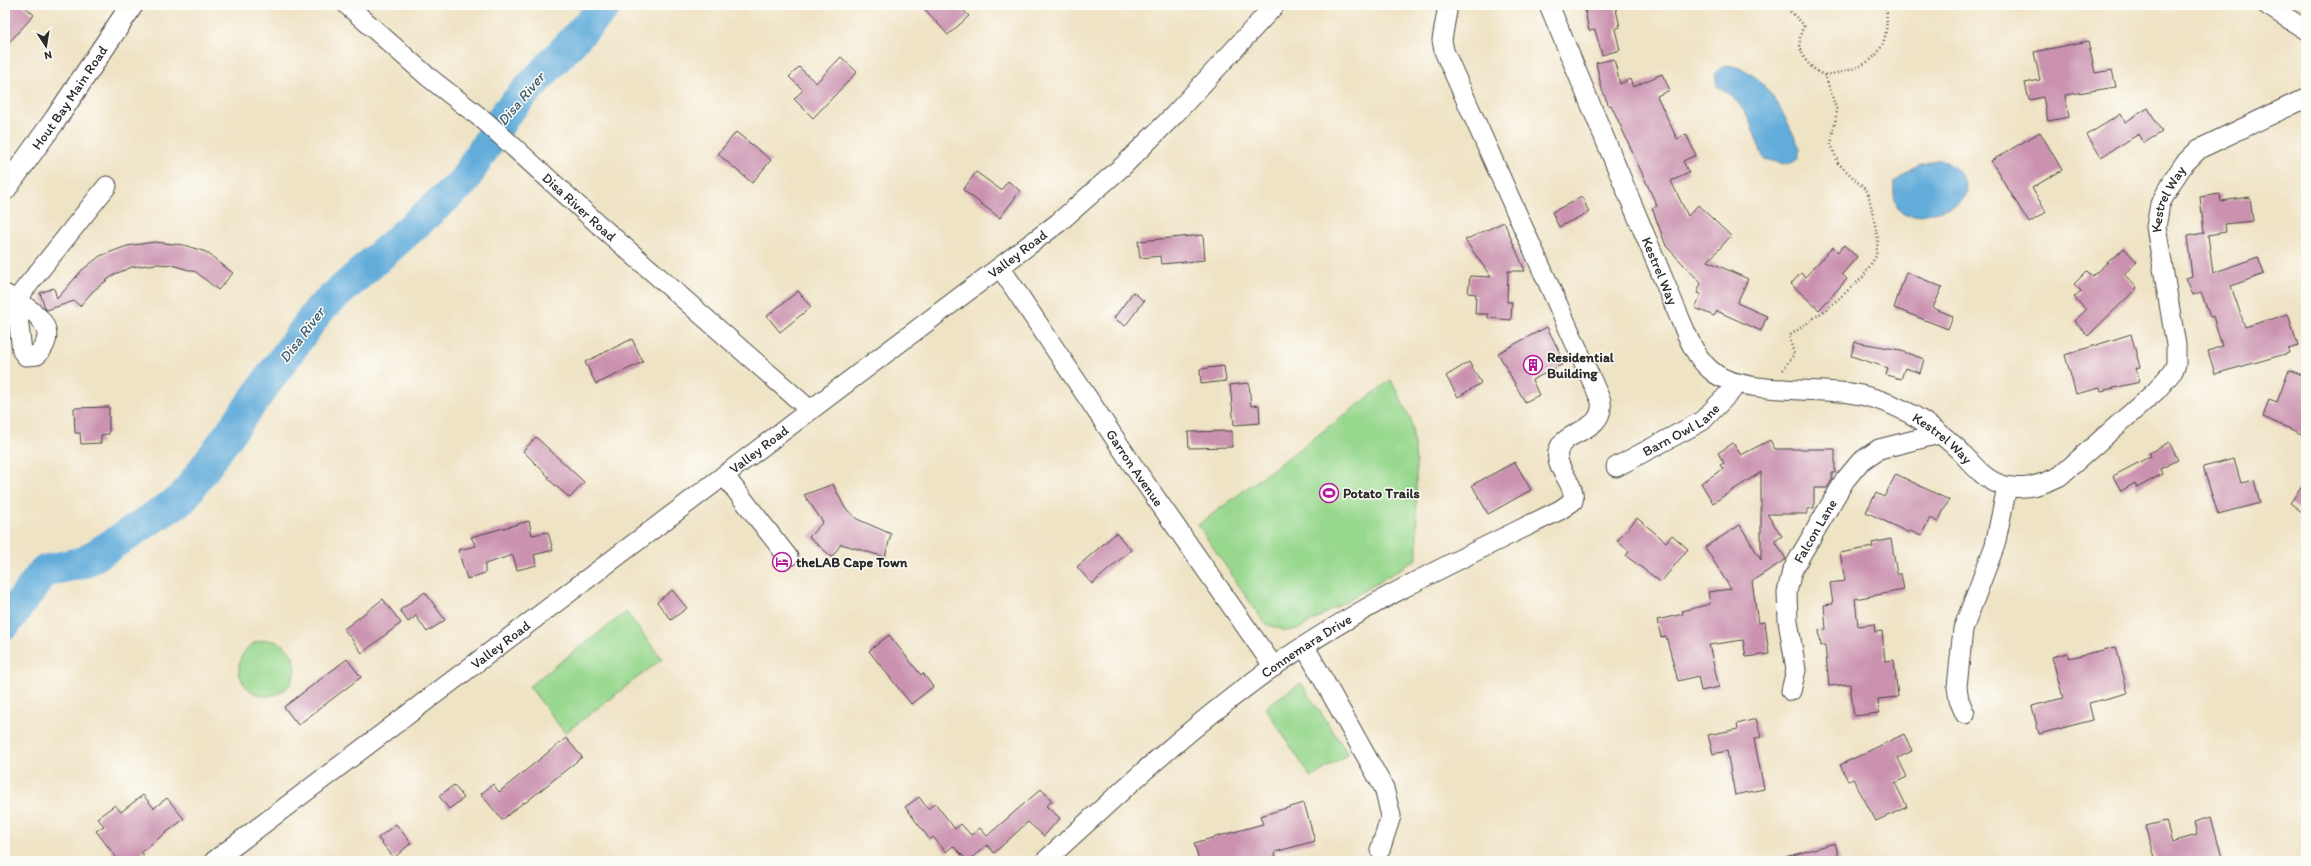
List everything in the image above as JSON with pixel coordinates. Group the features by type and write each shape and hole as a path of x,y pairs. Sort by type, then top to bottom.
{"main road":[{"name":"Hout Bay Main Road","path":"5,188 55,120 132,5"}],"street":[{"name":"Disa River Road","path":"347,5 427,76 486,122 596,223 810,410"},
{"name":"Valley Road","path":"214,861 1058,223 1123,166 1174,115 1275,5"},
{"name":"Connemara Drive","path":"1045,861 1174,744 1274,667 1367,607 1570,504 1574,499 1573,493 1557,459 1559,448 1598,418 1601,412 1601,401 1444,51 1442,40 1448,5"},
{"name":"Kestrel Way","path":"1549,5 1694,350 1713,372 1738,383 1850,393 1877,399 1903,409 1939,434 1990,479 2007,487 2030,487 2045,483 2060,476 2156,391 2173,371 2176,364 2176,349 2156,227 2160,204 2184,164 2200,149 2306,98"},
{"path":"2267,5 2306,30"},
{"path":"10,297 107,186"},
{"name":"Garron Avenue","path":"1000,267 1134,467 1274,667"},
{"name":"Barn Owl Lane","path":"1616,467 1687,431 1702,421 1738,383"},
{"name":"Falcon Lane","path":"1791,691 1796,670 1788,621 1787,592 1792,571 1845,480 1860,462 1879,449 1939,434"},
{"path":"724,475 788,557"},
{"path":"1965,714 1959,700 1957,687 1963,629 1995,545 2007,487"},
{"path":"1305,647 1384,788 1391,816 1380,850"}],"path":[{"path":"1786,5 1789,12 1799,18 1804,26 1799,34 1800,50 1805,59 1816,72 1825,75 1847,72 1867,64 1881,50 1887,22 1886,5"},
{"path":"1775,387 1786,364 1794,354 1790,336 1828,308 1857,282 1876,256 1878,239 1868,192 1838,163 1831,144 1837,111 1825,75"}],"green space":[{"name":"Potato Trails","path":"1391,380 1411,420 1416,461 1417,559 1299,629 1287,631 1265,624 1198,525"},
{"path":"626,612 662,659 565,733 529,686"},
{"path":"267,640 278,642 287,648 293,657 295,668 293,679 287,688 278,694 267,696 256,694 247,688 241,679 239,668 241,657 247,648 256,642"},
{"path":"1301,683 1348,754 1311,778 1265,707"}],"water":[{"path":"1724,65 1738,68 1751,74 1762,83 1780,108 1800,148 1798,159 1785,164 1764,159 1752,127 1743,109 1728,93 1717,86 1715,73"},
{"path":"1940,159 1955,168 1961,175 1967,191 1963,198 1950,207 1926,214 1911,216 1902,213 1895,201 1894,182 1919,165"}],"building":[{"path":"5,5 23,5 34,15 5,47"},
{"path":"921,5 958,5 969,16 948,35"},
{"path":"1615,5 1620,27 1615,29 1620,50 1602,55 1595,30 1589,31 1585,11"},
{"path":"2088,41 2095,73 2112,70 2116,87 2065,95 2069,117 2048,121 2043,97 2029,100 2025,83 2040,80 2034,52"},
{"path":"841,57 857,72 813,118 794,99 803,90 789,77 799,67 816,83"},
{"path":"1614,59 1620,84 1630,79 1633,87 1662,74 1670,90 1657,96 1677,139 1686,134 1696,155 1683,161 1689,173 1671,181 1688,216 1698,205 1731,236 1708,261 1748,279 1737,303 1767,316 1761,331 1717,311 1714,316 1695,308 1701,294 1697,293 1701,283 1666,246 1652,208 1657,206 1611,105 1609,106 1602,90 1596,63"},
{"path":"2148,108 2162,132 2144,143 2139,134 2101,157 2087,135 2121,114 2125,122"},
{"path":"736,132 771,160 752,183 718,154"},
{"path":"2040,132 2062,170 2032,188 2046,212 2029,223 1991,161"},
{"path":"976,172 1001,190 1008,181 1020,191 1000,218 963,190"},
{"path":"2220,194 2221,201 2250,197 2253,221 2225,224 2226,232 2208,235 2213,273 2258,257 2264,274 2231,286 2245,327 2288,314 2298,346 2288,349 2289,353 2215,374 2208,351 2222,346 2213,316 2210,317 2201,292 2193,295 2186,278 2192,276 2187,236 2204,233 2200,197"},
{"path":"1582,197 1589,212 1559,227 1552,212"},
{"path":"1504,222 1525,271 1508,271 1507,302 1512,302 1511,320 1488,318 1488,314 1475,314 1476,294 1468,293 1470,276 1491,277 1465,240"},
{"path":"1203,235 1205,260 1162,264 1161,256 1140,258 1138,241"},
{"path":"154,242 184,245 206,252 233,273 218,290 196,272 172,265 157,264 132,267 115,274 93,291 80,306 74,301 47,310 45,308 40,293 54,288 57,299 82,270 100,256 127,246"},
{"path":"1844,245 1857,257 1842,274 1847,279 1819,310 1791,284 1801,273 1805,277 1833,247 1838,252"},
{"path":"2124,248 2137,262 2124,274 2137,288 2088,336 2074,321 2086,310 2074,297 2081,291 2074,284 2087,271 2092,276"},
{"path":"1906,272 1942,287 1933,308 1953,316 1948,329 1894,308"},
{"path":"798,291 811,307 780,332 767,316"},
{"path":"1133,292 1144,301 1125,326 1114,318"},
{"name":"Residential Building","path":"1547,327 1565,363 1532,380 1539,395 1525,402 1498,353"},
{"path":"2131,334 2140,367 2136,368 2140,382 2101,391 2100,388 2076,394 2065,355"},
{"path":"632,339 643,362 596,384 585,362"},
{"path":"1855,342 1895,349 1924,359 1920,373 1905,368 1901,379 1886,375 1888,368 1851,356"},
{"path":"1469,362 1481,383 1458,397 1446,376"},
{"path":"1224,366 1226,381 1201,384 1200,369"},
{"path":"2289,370 2306,376 2306,436 2263,417 2269,399 2277,402"},
{"path":"1249,383 1251,406 1259,405 1260,423 1234,425 1230,385"},
{"path":"109,407 109,434 101,435 101,443 81,444 80,433 75,433 74,408"},
{"path":"1232,431 1232,447 1189,448 1188,432"},
{"path":"536,437 584,482 570,498 548,479 549,477 523,451"},
{"path":"1770,440 1775,449 1835,449 1835,473 1832,473 1832,480 1827,488 1814,488 1814,508 1807,509 1807,514 1767,514 1782,536 1775,541 1786,559 1752,581 1758,623 1765,622 1769,654 1746,657 1743,640 1709,645 1719,687 1701,691 1698,676 1678,681 1666,636 1661,637 1657,620 1683,614 1682,611 1710,604 1708,592 1731,589 1705,547 1740,525 1761,560 1761,472 1713,503 1701,483 1723,469 1720,465 1724,463 1718,453 1733,443 1741,455"},
{"path":"2169,442 2178,460 2160,469 2162,474 2137,488 2135,483 2121,491 2113,476 2151,456 2149,453"},
{"path":"2234,459 2241,483 2254,480 2260,503 2218,514 2203,467"},
{"path":"1515,462 1531,490 1488,514 1472,485"},
{"path":"1896,474 1949,500 1938,522 1930,518 1921,536 1910,531 1909,533 1866,512 1876,493 1884,497"},
{"path":"2306,481 2306,515 2290,503"},
{"path":"833,484 845,508 857,519 891,534 885,557 841,544 832,557 809,537 823,522 804,495"},
{"path":"1637,518 1666,542 1672,535 1688,549 1661,582 1626,556 1629,551 1617,541"},
{"path":"529,521 532,535 548,532 553,550 534,555 537,565 517,570 513,555 485,564 485,573 467,579 458,550 476,546 471,537"},
{"path":"1116,533 1131,550 1092,584 1077,567"},
{"path":"1891,539 1897,574 1901,574 1904,590 1855,599 1858,626 1874,624 1875,632 1882,631 1885,661 1894,660 1898,697 1878,699 1879,713 1854,716 1850,684 1829,686 1825,645 1821,646 1819,630 1826,629 1824,605 1833,604 1830,583 1845,581 1840,553 1873,547 1872,543"},
{"path":"672,590 687,608 671,620 657,602"},
{"path":"425,592 445,620 427,632 416,616 408,622 400,610"},
{"path":"383,599 401,623 362,653 344,629"},
{"path":"889,635 921,675 923,673 933,687 911,704 869,651"},
{"path":"2116,647 2128,693 2089,703 2093,720 2039,734 2032,706 2063,698 2052,657 2067,653 2069,658"},
{"path":"347,659 361,677 298,725 284,707"},
{"path":"1756,719 1761,737 1754,739 1764,789 1735,795 1727,751 1713,754 1708,735 1738,729 1737,724"},
{"path":"1904,734 1912,751 1898,758 1907,777 1895,783 1907,807 1876,821 1853,779 1848,781 1840,765"},
{"path":"566,738 582,757 502,820 481,794 493,784 499,792"},
{"path":"454,785 464,798 449,809 439,796"},
{"path":"1041,789 1052,801 1046,806 1060,818 1044,836 1028,822 994,853 987,845 968,861 953,846 946,852 933,837 930,840 905,807 919,797 928,809 935,803 955,829 961,824 971,835 980,828 987,836"},
{"path":"143,795 154,808 167,798 184,819 141,852 144,855 136,861 119,861 96,831 104,826 97,818 115,805 121,812"},
{"path":"1304,803 1315,841 1275,852 1276,856 1257,861 1199,861 1194,843 1263,824 1260,816"},
{"path":"2211,817 2223,861 2156,861 2146,826 2166,821 2172,842 2197,835 2194,822"},
{"path":"396,824 411,843 394,858 378,838"},
{"path":"1835,843 1840,861 1787,861 1786,857"}],"waterway":[{"name":"Disa River","path":"5,624 44,571 85,562 182,499 319,310 463,182 506,113 606,5"}],"place":[{"name":"Residential Building","path":"1533,365"},
{"name":"Potato Trails","path":"1329,493"},
{"name":"theLAB Cape Town","path":"782,562"}]}
